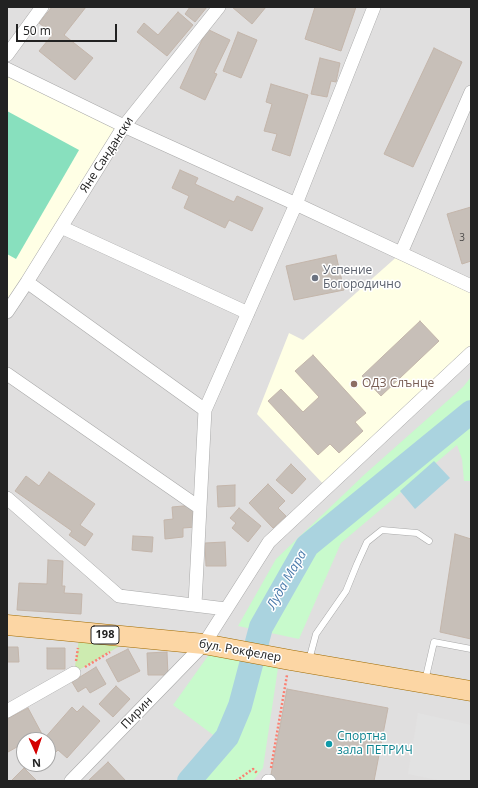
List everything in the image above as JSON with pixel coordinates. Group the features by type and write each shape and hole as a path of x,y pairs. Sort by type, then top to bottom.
{"main road":[{"name":"бул. Рокфелер","path":"7,625 204,644 299,662 471,691"}],"street":[{"path":"7,54 42,7"},
{"name":"Яне Сандански","path":"7,312 124,126 218,7"},
{"path":"195,604 205,410 296,204 374,7"},
{"path":"7,69 124,126 471,286"},
{"path":"401,253 471,92"},
{"path":"61,227 248,313"},
{"path":"27,282 205,410"},
{"name":"Пирин","path":"71,781 204,644 269,542 471,354"},
{"path":"7,374 200,508"},
{"path":"7,498 119,596 195,604 226,609"},
{"path":"7,711 74,673"}],"lane":[{"path":"299,662 316,634 346,591 367,542 382,530 417,533 429,541"},
{"path":"425,683 434,642 471,649"}],"path":[{"path":"74,673 80,632"},
{"path":"74,673 135,637"},
{"path":"236,781 253,769 269,781 299,662"}],"shaded area":[{"path":"7,7 471,7 471,781 7,781"},
{"path":"7,69 121,128 7,301"},
{"name":"ОДЗ Слънце","path":"401,253 471,286 471,353 327,488 257,414 289,333 303,340"},
{"path":"418,713 471,725 471,781 442,781 408,774"}],"green space":[{"path":"7,111 79,150 16,259 7,254"},
{"path":"471,377 471,481 464,481 462,459 457,445 341,543 299,639 238,626 276,559 365,474 463,387"},
{"path":"80,632 135,637 74,673"},
{"path":"210,653 278,668 263,768 253,781 204,781 232,749 173,705"}],"water":[{"path":"434,461 450,478 415,509 400,491"}],"building":[{"path":"52,7 86,7 64,35 93,58 75,80 39,51 53,34 39,23"},
{"path":"190,7 207,7 195,22 185,14"},
{"path":"232,7 266,7 252,24"},
{"path":"315,7 356,7 341,51 305,39"},
{"path":"178,12 193,25 167,56 137,32 144,23 158,35"},
{"path":"207,29 230,40 214,73 217,74 205,100 180,88"},
{"path":"238,32 257,40 241,78 223,71"},
{"path":"434,48 462,62 413,167 384,154"},
{"path":"320,58 340,63 336,82 331,81 327,97 311,94"},
{"path":"271,84 308,95 290,156 272,150 277,134 264,131 272,104 266,102"},
{"path":"180,170 198,178 195,184 234,202 237,196 263,208 252,231 229,220 225,228 184,208 189,196 172,188"},
{"path":"471,207 471,261 462,264 447,214"},
{"name":"Успение Богородично","path":"336,255 344,290 294,300 286,266"},
{"path":"420,321 439,341 381,396 362,376"},
{"path":"313,355 366,413 355,422 363,431 339,453 330,444 318,455 268,401 281,389 303,412 319,397 295,371"},
{"path":"291,464 306,479 292,494 276,480"},
{"path":"49,472 95,504 80,525 93,534 85,546 69,535 72,531 15,491 26,476 39,486"},
{"path":"268,484 285,501 278,508 286,516 273,528 249,503"},
{"path":"235,485 235,506 218,507 217,486"},
{"path":"194,505 196,527 183,528 183,537 165,539 164,520 173,519 172,507"},
{"path":"239,508 261,526 248,542 232,528 236,523 230,518"},
{"path":"455,534 471,539 471,639 440,632"},
{"path":"133,536 153,537 152,552 132,550"},
{"path":"225,542 226,566 206,566 205,543"},
{"path":"48,560 63,561 62,586 65,586 64,593 82,594 81,614 17,610 19,583 47,584"},
{"path":"7,647 18,647 19,662 7,662"},
{"path":"47,648 65,648 65,669 47,669"},
{"path":"128,649 140,671 118,682 106,660"},
{"path":"167,652 168,675 148,675 147,653"},
{"path":"96,667 106,684 90,693 86,687 78,692 72,682"},
{"path":"116,686 130,699 113,717 99,704"},
{"name":"Спортна зала ПЕТРИЧ","path":"287,689 388,708 374,781 270,780"},
{"path":"83,706 100,721 67,758 58,750 56,752 56,732 50,732 72,707 77,712"},
{"path":"28,708 41,732 16,732 16,748 8,752 7,719"},
{"path":"108,762 126,781 88,781"},
{"path":"20,772 28,772 37,781 11,781"}],"waterway":[{"name":"Луда Мара","path":"189,781 227,737 240,706 261,627 307,546 471,412"}],"place":[{"name":"Успение Богородично","path":"315,278"},
{"name":"ОДЗ Слънце","path":"354,384"},
{"name":"Спортна зала ПЕТРИЧ","path":"329,744"}]}
